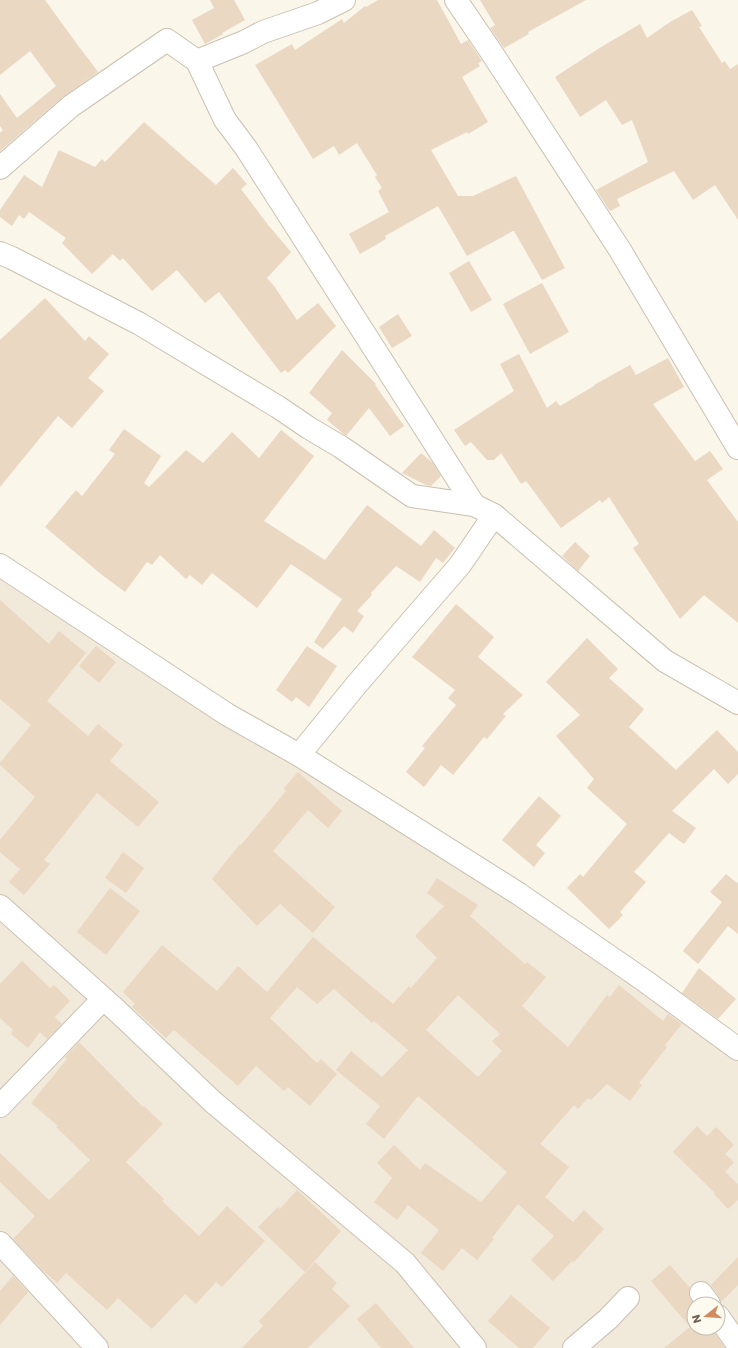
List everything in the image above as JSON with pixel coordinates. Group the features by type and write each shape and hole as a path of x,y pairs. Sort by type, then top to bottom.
{"street":[{"path":"197,61 244,42 263,32 318,13 344,0"},
{"path":"456,0 620,250 738,448"},
{"path":"0,168 70,106 167,40 197,61 225,120 246,148 474,505"},
{"path":"0,253 140,324 278,407 341,447 412,496 474,505 494,515 665,661 738,703"},
{"path":"299,755 357,684 460,565 494,515"},
{"path":"0,565 228,715 299,755 519,894 645,981 738,1049"},
{"path":"0,906 103,998 213,1102 405,1263 475,1348"},
{"path":"0,1106 103,998"},
{"path":"0,1243 98,1348"},
{"path":"574,1348 628,1298"},
{"path":"726,1328 738,1345"}],"shaded area":[{"path":"0,579 330,780 738,1053 738,1348 0,1348"}],"building":[{"path":"0,0 45,0 98,72 63,97 0,151 0,133 3,130 0,126 0,94 17,118 56,86 30,51 0,75"},
{"path":"210,0 234,0 245,20 205,44 192,20 214,8"},
{"path":"378,0 437,0 461,44 468,40 482,61 478,63 480,66 462,77 488,122 468,134 467,132 431,150 458,196 473,196 516,176 565,268 542,280 514,231 467,256 438,206 385,236 386,239 360,254 349,234 389,212 378,191 382,188 375,177 377,175 357,143 339,155 334,146 313,159 255,65 292,44 295,50 342,19 344,23 365,6 366,7"},
{"path":"480,0 586,0 528,32 529,34 504,48 490,28 495,25"},
{"path":"692,10 702,26 699,27 722,63 725,61 730,69 738,64 738,220 715,185 693,200 674,171 617,199 620,206 610,211 596,190 648,162 632,120 622,125 606,100 580,117 555,77 640,24 647,38 670,22"},
{"path":"144,122 216,185 233,168 247,184 241,189 291,252 267,278 297,320 318,303 336,326 288,373 285,370 281,373 219,292 205,303 177,270 152,291 123,258 120,261 113,254 92,274 62,243 66,238 29,212 24,219 19,215 12,226 0,217 0,210 24,175 42,187 59,150 95,167 102,159 105,162"},
{"path":"469,261 492,300 471,312 449,273"},
{"path":"542,283 569,332 530,354 503,304"},
{"path":"45,298 85,341 89,336 109,354 88,378 104,391 72,428 58,416 0,487 0,340"},
{"path":"398,314 412,336 392,348 379,327"},
{"path":"342,350 376,384 375,385 404,426 390,436 369,408 346,436 327,420 332,413 309,393"},
{"path":"519,354 547,408 556,401 560,406 630,365 636,375 668,358 684,387 653,404 695,461 710,451 723,469 707,480 738,522 738,623 704,595 680,619 633,548 639,544 609,497 602,503 600,500 561,528 526,481 521,484 501,453 494,460 487,460 471,442 465,446 454,430 514,391 500,364"},
{"path":"124,429 161,456 144,483 149,487 186,450 203,463 232,432 259,458 281,430 314,456 264,521 325,560 367,505 421,546 434,530 455,548 443,563 436,558 420,582 396,566 371,593 372,595 357,611 364,616 353,633 344,626 323,649 314,642 342,599 291,564 257,608 212,573 202,585 190,575 186,579 160,555 152,565 147,562 125,592 102,575 45,527 76,490 82,496 115,454 109,450"},
{"path":"421,453 433,463 441,476 431,486 402,473"},
{"path":"575,542 590,556 578,571 562,556"},
{"path":"0,600 49,644 59,631 86,653 47,701 88,736 98,724 123,745 110,761 159,802 138,827 97,793 44,860 50,864 24,895 9,882 20,869 0,852 0,840 35,797 0,765 0,763 31,725 0,699"},
{"path":"456,604 494,637 478,657 523,695 503,714 506,716 487,739 484,737 453,775 441,765 424,787 406,772 425,748 422,746 456,705 448,698 455,690 412,657"},
{"path":"587,638 618,669 609,678 644,709 629,727 676,770 717,730 738,752 738,774 728,784 714,769 672,811 696,828 684,844 669,833 634,872 646,882 620,912 623,915 609,929 567,888 580,874 583,877 627,824 587,788 594,779 556,736 580,715 546,682"},
{"path":"96,646 116,662 99,683 79,666"},
{"path":"307,646 337,666 309,707 296,697 292,702 276,690"},
{"path":"298,772 342,811 328,828 308,810 273,851 335,907 313,933 280,904 257,926 212,879 286,791 284,788"},
{"path":"539,796 561,816 536,845 545,853 534,867 502,840"},
{"path":"123,852 144,868 126,893 105,878"},
{"path":"726,874 737,883 738,882 738,934 728,926 698,964 683,951 722,902 710,892"},
{"path":"437,878 478,905 470,916 525,964 527,962 546,977 522,1006 568,1047 607,995 610,997 619,985 663,1021 668,1014 682,1024 665,1045 667,1047 639,1083 642,1085 630,1101 607,1084 591,1100 588,1098 578,1109 574,1105 540,1144 569,1167 545,1197 573,1222 584,1210 604,1229 574,1262 572,1261 553,1281 531,1260 554,1236 518,1204 492,1238 494,1239 477,1260 462,1248 443,1271 421,1253 439,1230 408,1205 397,1220 374,1202 392,1178 377,1163 394,1145 420,1170 425,1163 481,1202 507,1172 418,1096 384,1139 366,1124 380,1106 336,1070 351,1051 382,1077 408,1050 374,1021 372,1023 334,989 317,1004 297,987 270,1018 317,1063 321,1059 337,1074 310,1106 288,1087 284,1091 256,1066 238,1086 174,1030 166,1038 132,1007 135,1004 123,992 162,945 217,991 238,966 267,992 313,937 393,1004 409,986 411,988 437,958 415,936 444,906 427,893","holes":["458,995 500,1034 492,1041 502,1051 478,1077 426,1030"]},
{"path":"110,888 140,911 106,955 77,932"},
{"path":"22,961 50,988 54,985 70,1001 55,1017 62,1024 47,1039 40,1032 28,1048 11,1034 13,1030 0,1018 0,984"},
{"path":"699,968 736,999 718,1019 682,993"},
{"path":"79,1042 143,1107 144,1106 163,1124 126,1162 164,1199 162,1201 199,1236 227,1206 265,1241 222,1287 216,1282 196,1304 185,1294 152,1329 118,1298 107,1310 66,1273 57,1283 45,1273 13,1239 35,1216 0,1182 0,1153 49,1200 90,1160 56,1127 58,1126 31,1103 67,1059 65,1057"},
{"path":"697,1126 707,1136 716,1127 734,1145 725,1154 734,1162 725,1172 738,1184 738,1200 728,1209 714,1194 715,1193 673,1152"},
{"path":"297,1190 341,1231 305,1272 258,1227 278,1207 280,1209"},
{"path":"738,1257 738,1285 726,1297 718,1296 711,1285"},
{"path":"315,1262 337,1283 332,1289 350,1306 308,1348 242,1348 263,1326 259,1321"},
{"path":"670,1265 690,1288 690,1296 686,1296 686,1322 651,1281"},
{"path":"13,1276 28,1292 0,1325 0,1291"},
{"path":"511,1295 550,1328 533,1348 519,1348 488,1321"},
{"path":"376,1303 414,1348 381,1348 357,1319"},
{"path":"686,1330 686,1336 717,1336 725,1348 664,1348"}]}
